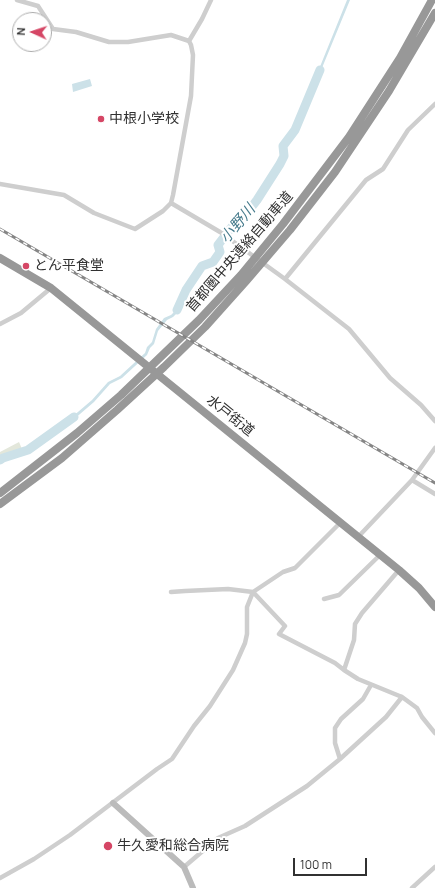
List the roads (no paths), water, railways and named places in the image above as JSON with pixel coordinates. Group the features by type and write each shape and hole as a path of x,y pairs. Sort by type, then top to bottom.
{"highway":[{"name":"首都圏中央連絡自動車道","path":"0,494 122,395 199,320 241,275 288,218 349,137 400,58 432,0"},
{"name":"首都圏中央連絡自動車道","path":"0,504 62,458 117,410 195,337 242,286 290,230 335,172 389,92 435,14"},
{"name":"水戸街道","path":"0,258 51,288 147,365 381,554 419,588 435,607"}],"street":[{"path":"17,0 38,6 53,29 76,32 109,42 128,42 171,36 189,41"},
{"path":"189,41 211,0"},
{"path":"0,184 64,195 94,213 135,229 163,211 171,203 191,96 193,55 189,41"},
{"path":"285,279 366,180 384,169 408,130 435,104"},
{"path":"171,203 220,232 285,279 349,329 390,378 421,405 435,421"},
{"path":"0,324 21,313 51,288"},
{"path":"359,536 412,480 435,448"},
{"path":"429,456 435,459"},
{"path":"412,480 435,494"},
{"path":"0,878 34,859 64,839 172,759 194,726 210,706 233,670 245,643 247,634 247,607 253,592 283,572 295,568 341,522"},
{"path":"324,599 339,595 381,554"},
{"path":"344,670 354,640 355,624 362,613 399,570"},
{"path":"171,592 185,590 228,589 253,592 285,626 280,634 335,663 371,686 402,697 417,708 422,717 435,733"},
{"path":"340,759 335,743 335,728 341,720 363,699 371,686"},
{"path":"184,867 218,838 245,826 307,786 340,759 386,717 402,697"},
{"path":"113,803 184,867 192,888"},
{"path":"412,888 435,867"}],"water":[{"path":"347,0 350,0 317,80 315,79"},
{"path":"90,79 92,86 73,92 72,84"},
{"path":"181,299 183,300 178,312 167,320 158,331 154,344 150,348 147,355 122,378 110,384 94,402 66,426 65,423 92,400 108,382 120,376 145,353 147,347 152,342 156,329 164,318 171,315 176,310"}],"waterway":[{"name":"小野川","path":"177,310 186,290 202,266 213,262 220,252 218,245 238,219 247,213 257,200 280,164 284,156 283,146 295,130 320,70"},
{"name":"小野川","path":"0,460 28,450 74,417"}],"railway":[{"path":"0,229 435,483"}],"place":[{"name":"中根小学校","path":"101,119"},
{"name":"とん平食堂","path":"26,266"},
{"name":"牛久愛和総合病院","path":"108,846"}]}
